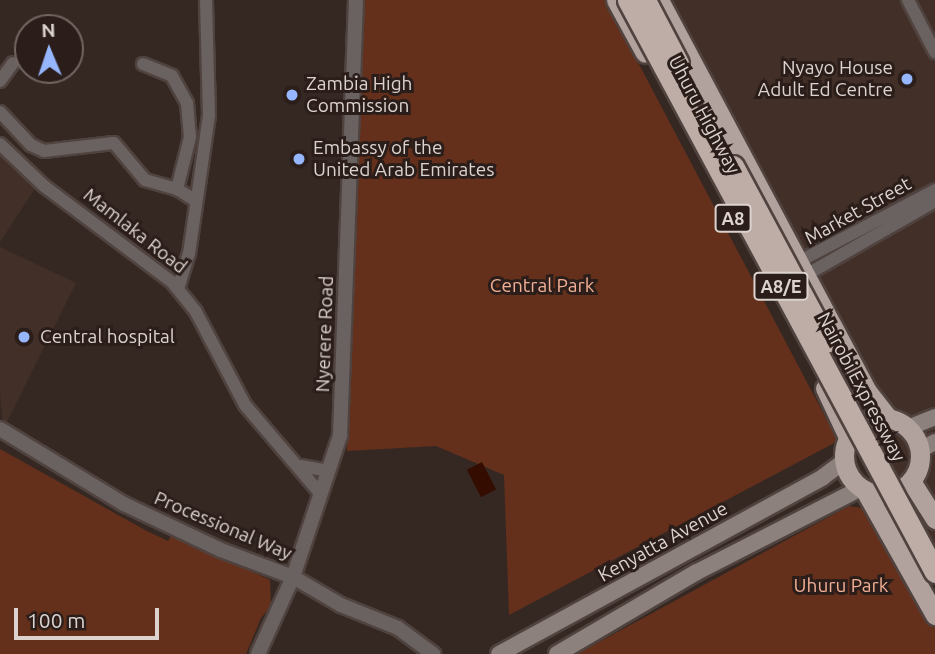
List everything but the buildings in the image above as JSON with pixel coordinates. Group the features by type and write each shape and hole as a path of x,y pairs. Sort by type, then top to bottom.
{"highway":[{"name":"Uhuru Highway","path":"616,0 848,437"},
{"name":"Nairobi Expressway","path":"628,0 935,572"},
{"name":"Nairobi Expressway","path":"645,0 935,548"},
{"name":"Uhuru Highway","path":"659,0 867,391 888,418"},
{"path":"888,418 868,420 848,437 844,461 869,492 900,520 935,588"},
{"name":"A8","path":"888,418 908,428"},
{"path":"869,492 891,493 911,481 928,446 908,428"},
{"path":"911,481 935,519"},
{"path":"869,492 935,615"}],"main road":[{"path":"908,428 935,418"},
{"name":"Kenyatta Avenue","path":"499,654 823,477 844,461"},
{"path":"557,654 697,572 869,492"},
{"path":"583,610 595,632"}],"street":[{"path":"178,289 196,201 209,115 206,0"},
{"name":"Nyerere Road","path":"258,654 293,577 340,436 356,0"},
{"path":"908,0 935,52"},
{"path":"0,81 13,63"},
{"path":"143,64 172,76 187,103 190,137 177,189"},
{"path":"0,112 39,150 60,152 114,143 145,180 177,189 196,201"},
{"name":"Mamlaka Road","path":"0,144 33,177 178,289 245,405 301,466 320,493"},
{"name":"Market Street","path":"802,269 935,190"},
{"name":"Market Street","path":"802,269 935,201"},
{"name":"Processional Way","path":"0,429 124,504 221,550 293,577 341,605 398,628 433,654"},
{"path":"301,466 329,471"}],"shaded area":[{"path":"642,0 935,0 935,558 703,125"},
{"path":"0,155 36,187 0,242"},
{"name":"Central hospital","path":"0,247 76,283 3,430 0,392"},
{"path":"482,462 496,490 481,497 467,470"}],"green space":[{"name":"Central Park","path":"357,0 605,0 838,441 509,615 504,475 436,446 347,451"},
{"path":"0,449 145,530 168,541 172,534 270,580 271,606 261,618 246,654 0,654"},
{"name":"Uhuru Park","path":"849,506 875,510 935,612 935,654 577,654"}],"place":[{"name":"Nyayo House Adult Ed Centre","path":"907,79"},
{"name":"Zambia High Commission","path":"292,95"},
{"name":"Embassy of the United Arab Emirates","path":"299,159"},
{"name":"Central hospital","path":"24,337"}]}
